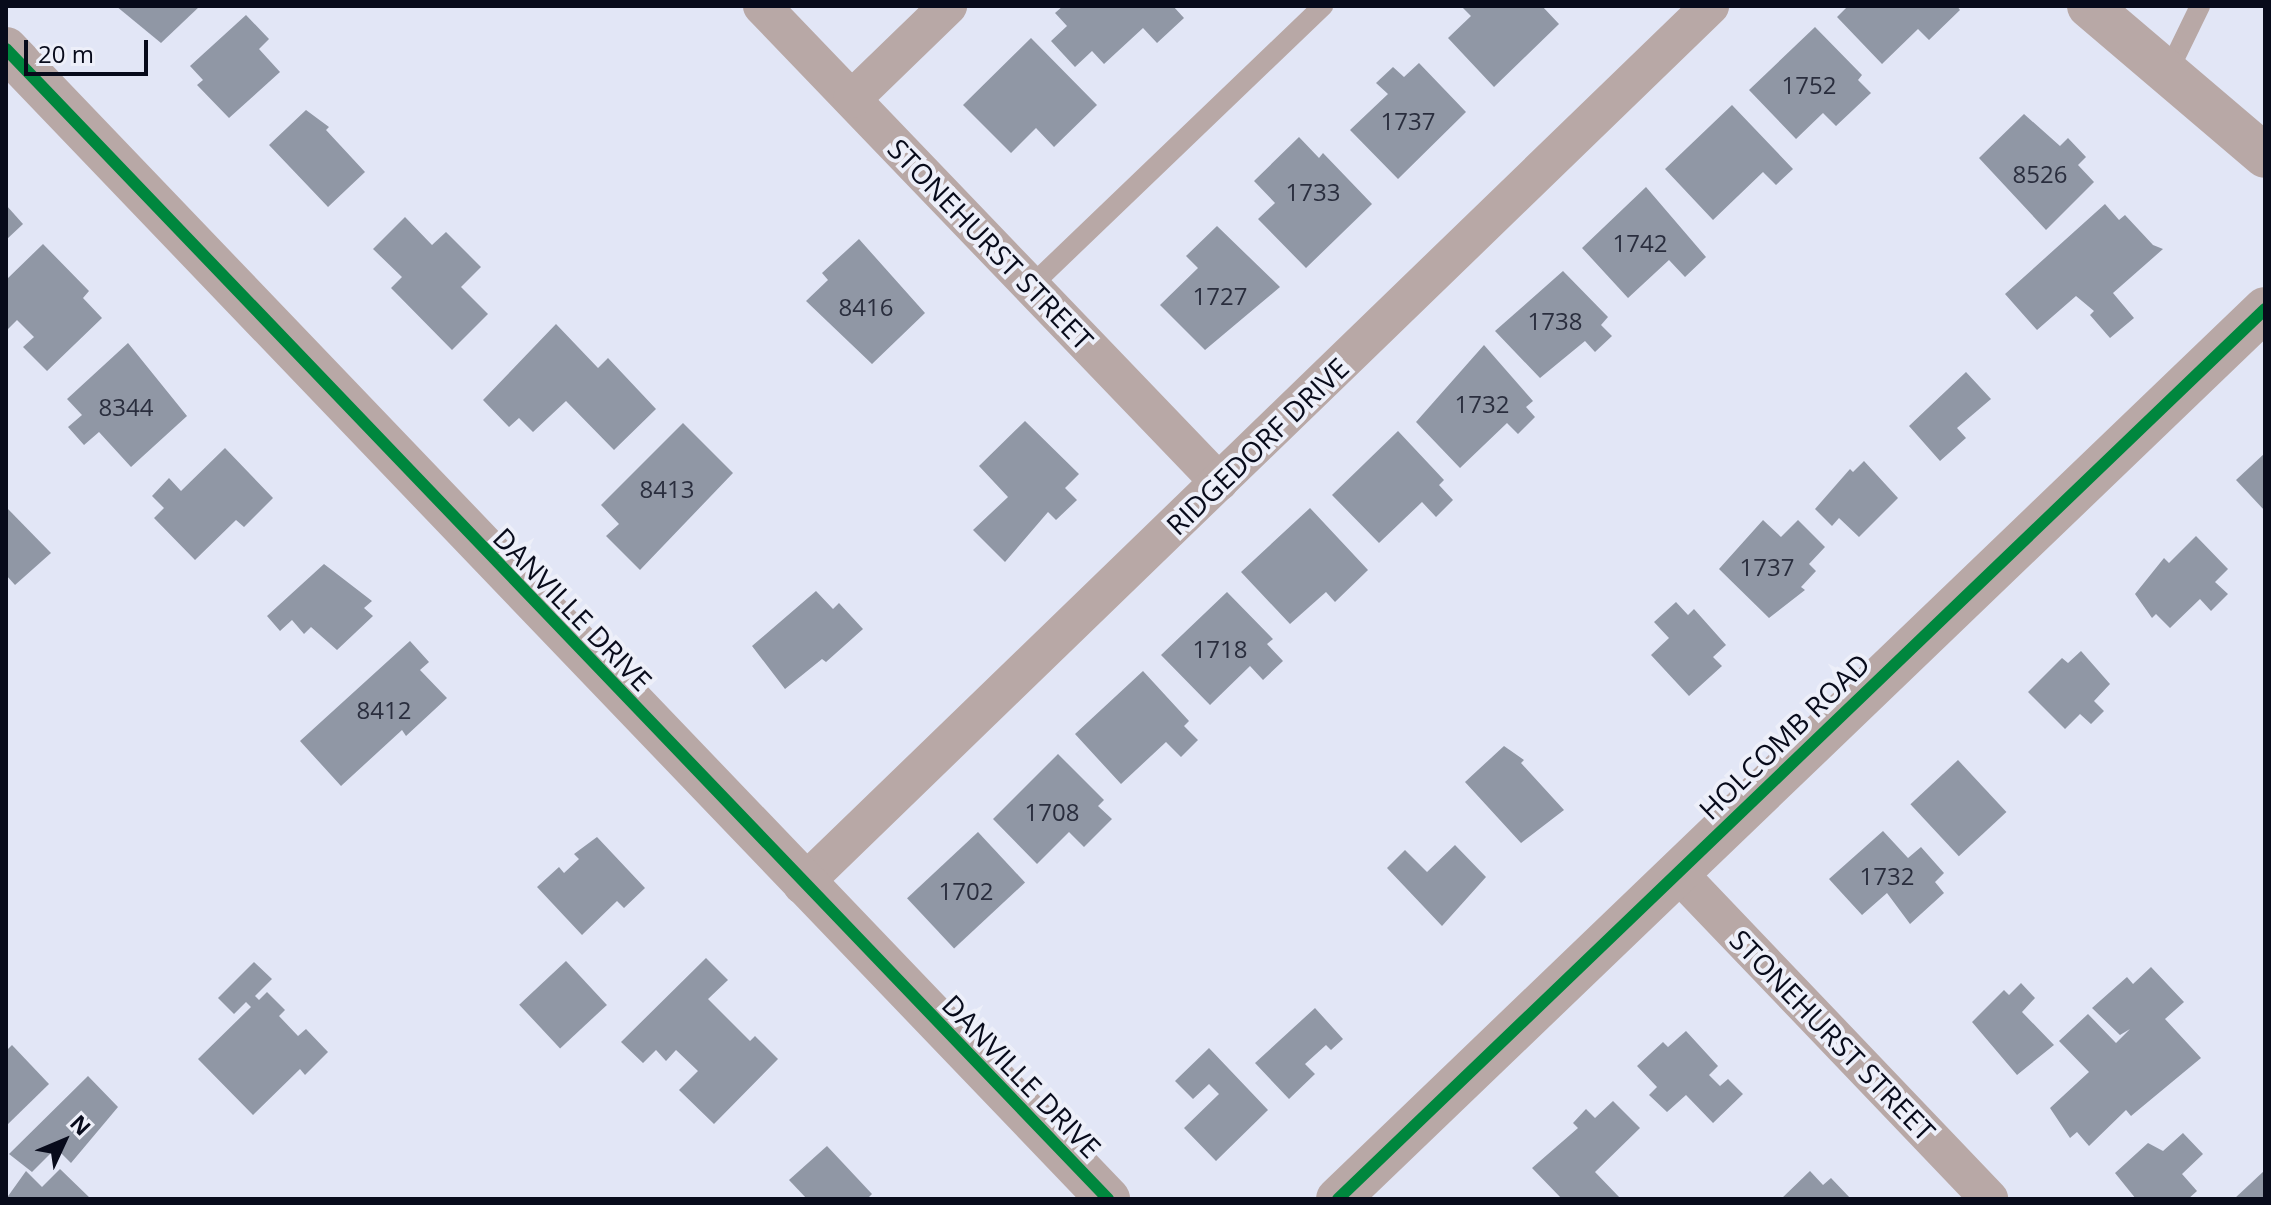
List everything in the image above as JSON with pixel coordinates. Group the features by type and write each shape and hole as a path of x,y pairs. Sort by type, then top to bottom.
{"street":[{"name":"STONEHURST STREET","path":"762,6 1219,482"},
{"path":"852,99 948,6"},
{"name":"RIDGEDORF DRIVE","path":"802,885 1710,6"},
{"path":"2089,6 2265,156"},
{"name":"DANVILLE DRIVE","path":"6,49 802,885 1108,1199"},
{"name":"HOLCOMB ROAD","path":"1338,1199 2265,309"},
{"name":"STONEHURST STREET","path":"1677,872 1989,1199"}],"lane":[{"path":"1031,286 1323,6"},
{"path":"2168,72 2200,6"}],"building":[{"path":"116,6 200,6 161,43"},
{"path":"1063,6 1173,6 1184,18 1157,43 1143,28 1104,64 1092,51 1075,67 1051,41 1067,26 1055,13"},
{"path":"1461,6 1542,6 1559,24 1494,87 1448,38 1471,16"},
{"path":"1848,6 1957,6 1960,10 1929,40 1918,29 1882,64 1837,17"},
{"path":"246,15 269,39 259,49 280,72 229,118 197,85 203,80 190,66"},
{"path":"1815,27 1862,75 1858,80 1871,93 1836,126 1823,113 1796,139 1749,90"},
{"path":"1031,38 1097,105 1054,147 1036,128 1011,153 963,105"},
{"path":"1419,63 1466,112 1398,179 1350,130 1388,94 1376,83 1393,67 1404,77"},
{"path":"1732,105 1793,169 1776,185 1763,172 1713,220 1665,169"},
{"path":"306,110 329,127 326,130 365,172 328,207 269,145"},
{"path":"2024,114 2060,146 2068,138 2086,157 2078,165 2094,182 2046,230 1979,158"},
{"path":"1299,137 1319,158 1323,153 1372,204 1306,268 1258,219 1275,203 1254,181"},
{"path":"1646,187 1706,257 1685,277 1669,260 1628,298 1582,248"},
{"path":"2105,204 2119,220 2125,215 2153,245 2163,249 2113,293 2134,318 2110,338 2090,315 2094,311 2076,296 2037,330 2005,294"},
{"path":"6,205 23,224 6,240"},
{"path":"405,217 432,245 446,232 481,267 461,287 488,314 452,350 391,288 402,277 373,249"},
{"path":"1217,226 1280,287 1205,350 1160,305 1198,268 1186,256"},
{"path":"859,239 925,313 872,364 806,301 828,280 822,273"},
{"path":"43,244 89,291 83,298 102,318 47,371 23,347 34,337 17,320 6,331 6,280"},
{"path":"1563,271 1608,317 1601,325 1612,336 1595,352 1585,341 1540,378 1495,331"},
{"path":"556,324 598,368 608,358 656,409 614,450 566,401 533,432 519,418 509,427 483,400"},
{"path":"128,343 187,416 131,467 99,432 84,445 68,427 82,415 67,399"},
{"path":"1484,345 1533,401 1526,407 1535,417 1518,434 1507,423 1460,468 1416,422"},
{"path":"1966,372 1991,399 1957,428 1966,438 1940,461 1909,426"},
{"path":"1025,421 1079,474 1065,488 1077,500 1056,520 1048,512 1005,562 973,530 1008,497 979,466"},
{"path":"683,423 733,473 640,570 606,536 619,524 601,505"},
{"path":"1398,431 1444,480 1439,485 1453,500 1436,517 1422,502 1379,543 1332,495"},
{"path":"225,448 273,498 244,527 236,520 195,560 154,518 164,508 152,496 169,478 181,491"},
{"path":"2265,453 2265,511 2236,480"},
{"path":"1864,461 1898,498 1859,537 1839,518 1832,526 1815,509 1850,469 1853,472"},
{"path":"6,507 51,553 15,585 6,575"},
{"path":"1310,508 1368,570 1335,602 1326,592 1290,624 1241,572"},
{"path":"1763,520 1781,537 1798,520 1825,547 1809,564 1816,571 1801,587 1805,590 1769,618 1719,569"},
{"path":"2196,536 2228,569 2215,582 2228,594 2211,611 2200,599 2170,628 2156,614 2152,618 2135,594 2164,558 2169,563"},
{"path":"324,564 372,601 364,608 373,616 337,650 311,627 304,634 292,620 280,631 267,616"},
{"path":"816,591 833,609 839,603 863,629 826,662 822,659 785,689 752,646"},
{"path":"1227,592 1273,639 1267,644 1283,661 1263,680 1250,666 1210,705 1161,655"},
{"path":"1676,602 1688,615 1694,609 1726,645 1713,657 1722,666 1689,696 1651,655 1669,638 1654,622"},
{"path":"410,641 429,662 420,670 447,698 406,736 402,730 341,786 300,741"},
{"path":"2081,651 2110,684 2094,701 2104,711 2091,724 2080,714 2065,729 2028,692 2062,658 2068,663"},
{"path":"1143,671 1189,721 1184,726 1198,740 1181,757 1166,742 1121,784 1075,734"},
{"path":"1504,746 1524,760 1521,763 1564,810 1521,843 1465,782"},
{"path":"1058,754 1104,800 1098,806 1112,819 1084,847 1069,832 1037,864 993,819"},
{"path":"1958,760 2006,812 1959,856 1910,804"},
{"path":"1883,831 1908,858 1921,847 1944,873 1935,882 1944,893 1910,924 1887,893 1862,915 1829,879"},
{"path":"978,832 1025,882 954,949 907,898"},
{"path":"597,837 645,888 624,908 617,901 582,935 537,887 559,867 564,873 579,859 574,854"},
{"path":"1455,845 1486,877 1442,926 1387,868 1405,850 1427,872"},
{"path":"706,958 728,980 708,999 750,1041 755,1036 778,1059 714,1124 679,1090 698,1071 676,1050 666,1061 656,1050 643,1063 621,1042"},
{"path":"566,961 607,1005 560,1049 519,1005"},
{"path":"254,962 272,979 255,996 259,1000 267,992 285,1010 279,1016 298,1036 306,1029 328,1052 305,1075 300,1069 253,1115 198,1059 251,1007 246,1002 234,1014 218,998"},
{"path":"2151,967 2184,1002 2165,1019 2201,1058 2131,1116 2126,1110 2089,1146 2077,1132 2070,1138 2050,1108 2089,1072 2059,1041 2088,1014 2116,1043 2130,1029 2120,1035 2092,1008 2127,977 2133,984"},
{"path":"2021,983 2035,998 2022,1012 2054,1045 2017,1075 1972,1022 2004,990 2009,995"},
{"path":"1315,1008 1343,1039 1331,1050 1326,1045 1305,1064 1315,1074 1289,1099 1255,1063"},
{"path":"1686,1031 1718,1066 1709,1075 1720,1086 1728,1079 1743,1094 1713,1123 1686,1095 1667,1112 1649,1095 1657,1087 1637,1066 1663,1042 1668,1047"},
{"path":"12,1045 49,1084 6,1126 6,1051"},
{"path":"1209,1048 1268,1110 1216,1161 1184,1128 1219,1094 1209,1084 1193,1099 1175,1081"},
{"path":"88,1076 118,1107 71,1163 56,1148 32,1172 9,1154"},
{"path":"1613,1101 1640,1128 1595,1172 1621,1199 1562,1199 1532,1168 1578,1128 1573,1123 1586,1109 1595,1118"},
{"path":"2183,1133 2203,1154 2182,1174 2197,1191 2188,1199 2136,1199 2115,1173 2148,1143 2163,1151"},
{"path":"827,1146 872,1194 867,1199 807,1199 789,1180"},
{"path":"60,1169 91,1199 6,1199 26,1171 42,1187"},
{"path":"2265,1170 2265,1199 2234,1199"},
{"path":"1810,1171 1823,1185 1831,1178 1851,1199 1781,1199"}],"cycle path":[{"path":"6,49 1108,1199"},
{"path":"1338,1199 2265,309"}]}
